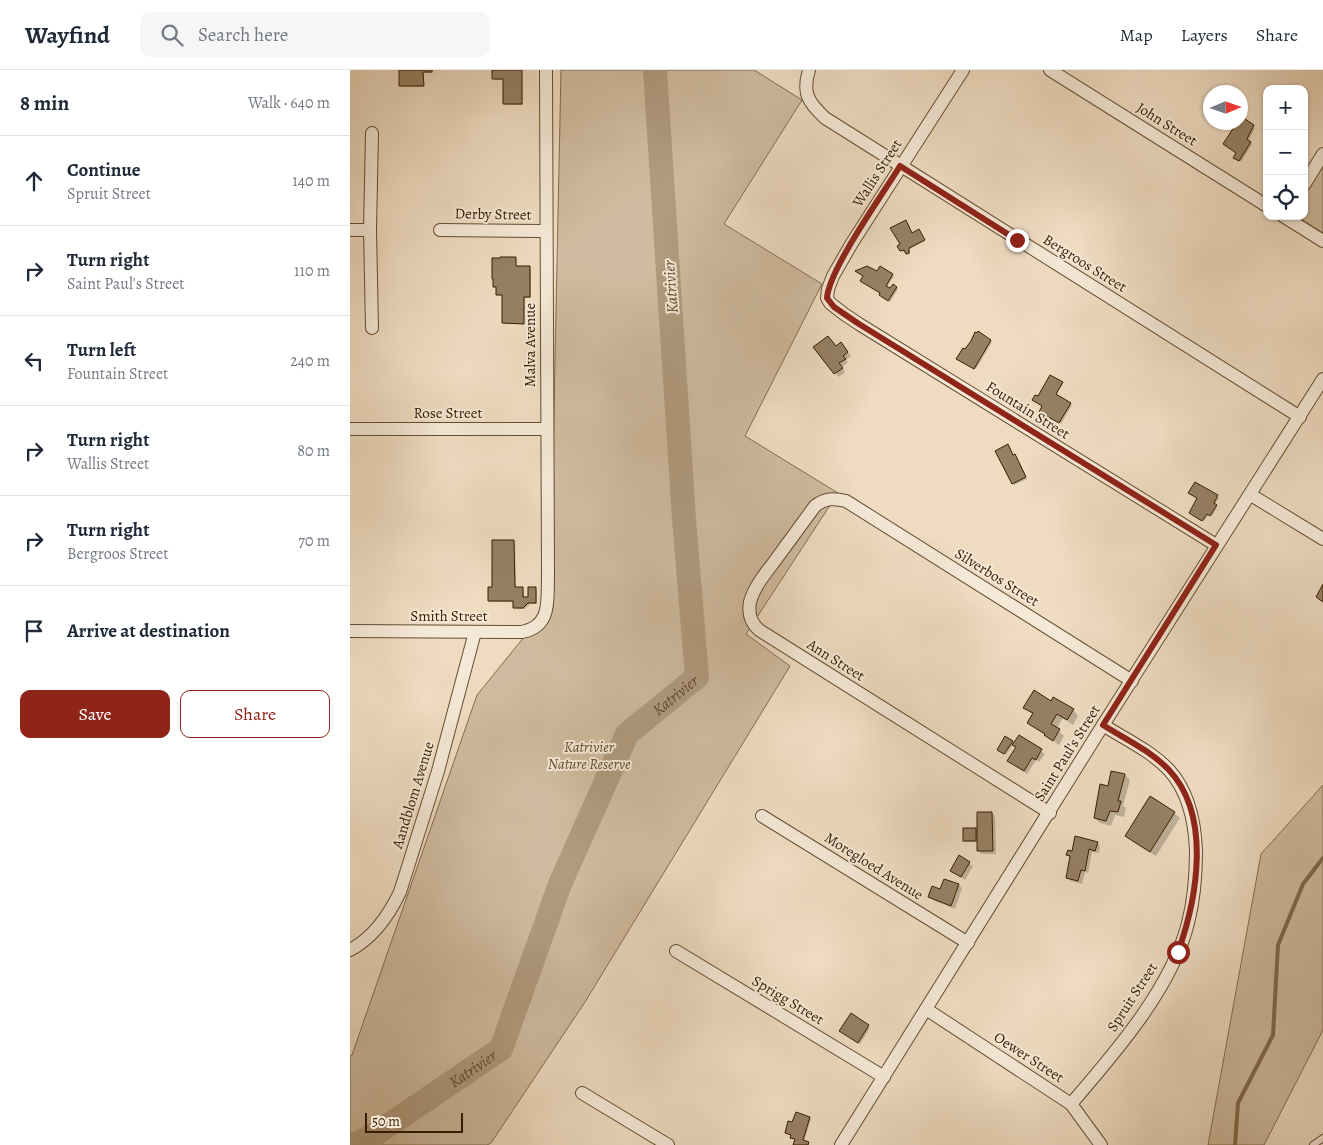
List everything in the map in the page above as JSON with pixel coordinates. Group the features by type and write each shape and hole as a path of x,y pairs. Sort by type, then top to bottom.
{"street":[{"name":"Malva Avenue","path":"543,619 547,608 548,577 546,70"},
{"name":"Bergroos Street","path":"809,70 805,88 808,98 813,107 825,118 1300,417"},
{"name":"Wallis Street","path":"827,298 833,276 852,243 963,70"},
{"name":"John Street","path":"1050,70 1263,203"},
{"path":"372,133 370,230 372,328"},
{"path":"1308,178 1323,154"},
{"path":"1290,220 1323,241"},
{"path":"350,230 370,230"},
{"name":"Derby Street","path":"440,230 546,231"},
{"name":"Fountain Street","path":"827,298 839,310 859,324 1216,545"},
{"name":"Saint Paul's Street","path":"841,1145 1216,545 1251,494 1323,379"},
{"name":"Rose Street","path":"350,429 547,429"},
{"path":"1251,494 1323,540"},
{"name":"Ann Street","path":"846,501 836,498 828,499 815,506 754,592 749,613 753,622 760,630 784,647 1050,813"},
{"name":"Silverbos Street","path":"846,501 1132,681"},
{"name":"Smith Street","path":"350,631 522,632 533,628 543,619"},
{"name":"Aandblom Avenue","path":"350,950 362,942 377,927 390,910 400,892 438,771 476,632"},
{"name":"Spruit Street","path":"1071,1104 1127,1038 1168,972 1188,925 1196,872 1195,830 1189,805 1177,781 1156,758 1103,725"},
{"name":"Moregloed Avenue","path":"762,816 968,943"},
{"name":"Sprigg Street","path":"676,951 884,1077"},
{"name":"Oewer Street","path":"926,1009 1071,1104 1101,1145"},
{"path":"582,1093 668,1145"}],"lane":[{"path":"1313,1145 1323,1138"}],"green space":[{"name":"Katrivier Nature Reserve","path":"561,70 754,70 802,100 724,224 822,284 745,436 838,493 746,634 790,666 585,1002 491,1143 487,1145 350,1145 350,1056 352,1055 477,695 550,605"},
{"path":"1323,161 1323,233 1303,220 1308,220 1308,184"},
{"path":"1323,785 1323,1030 1264,1145 1208,1145 1261,854"}],"building":[{"path":"399,70 432,70 432,72 423,72 424,86 399,86"},
{"path":"492,70 522,70 522,104 503,104 503,79 492,79"},
{"path":"1248,121 1254,125 1247,139 1251,142 1239,161 1233,158 1236,153 1223,144 1232,130 1248,130"},
{"path":"906,220 912,233 919,229 925,240 909,248 909,253 906,254 904,250 900,251 897,246 900,244 890,228"},
{"path":"516,257 516,266 530,266 530,297 524,297 524,324 502,323 502,295 496,295 496,287 493,287 492,279 492,258"},
{"path":"867,266 877,271 880,266 893,274 886,286 890,288 893,284 897,287 888,301 879,295 880,293 860,281 863,276 855,271"},
{"path":"978,331 991,340 974,369 956,359 963,348 965,349 971,341 975,332 977,333"},
{"path":"828,336 836,346 841,342 848,352 843,356 846,359 839,363 843,368 834,374 813,347"},
{"path":"1050,375 1063,382 1056,394 1071,403 1059,423 1039,412 1042,406 1032,400 1035,395 1038,396"},
{"path":"1008,444 1026,477 1012,484 995,451"},
{"path":"1195,482 1218,495 1214,503 1217,505 1210,516 1207,514 1202,521 1189,513 1197,498 1188,493"},
{"path":"492,540 514,540 515,587 523,587 523,597 528,597 528,587 536,587 536,603 528,603 523,608 513,608 513,601 488,601 488,587 492,587"},
{"path":"1323,584 1323,602 1316,597"},
{"path":"1034,690 1051,701 1053,697 1074,709 1067,720 1057,714 1051,724 1060,729 1053,741 1027,723 1033,713 1023,708"},
{"path":"1019,735 1042,749 1036,760 1032,758 1024,771 1007,761 1016,747 1012,745"},
{"path":"1005,736 1013,741 1004,754 997,750"},
{"path":"1111,771 1125,774 1118,801 1121,801 1118,812 1110,811 1106,821 1094,818 1100,784 1108,786"},
{"path":"1150,796 1175,812 1150,852 1125,836"},
{"path":"977,812 992,812 993,851 977,851"},
{"path":"963,828 976,828 976,841 963,841"},
{"path":"1075,836 1098,842 1095,851 1089,849 1085,871 1081,870 1078,881 1066,878 1070,856 1066,855 1068,850 1072,851"},
{"path":"959,855 970,862 961,877 950,871"},
{"path":"944,879 959,884 951,906 928,897 932,886 940,889"},
{"path":"851,1013 869,1025 858,1043 839,1031"},
{"path":"796,1112 810,1117 803,1140 809,1142 808,1145 793,1145 795,1139 790,1138 791,1135 785,1133 788,1121 792,1122"}],"waterway":[{"name":"Katrivier","path":"353,1145 374,1135 501,1049 560,884 627,734 697,677 684,519 655,70"},
{"path":"1235,1145 1238,1103 1273,1035 1278,945 1303,884 1323,858"}],"route":[{"path":"1017,240 900,166 833,276 827,298 834,307 859,324 1216,545 1103,725 1156,758 1177,781 1189,805 1195,830 1196,872 1188,925 1178,952"}]}
